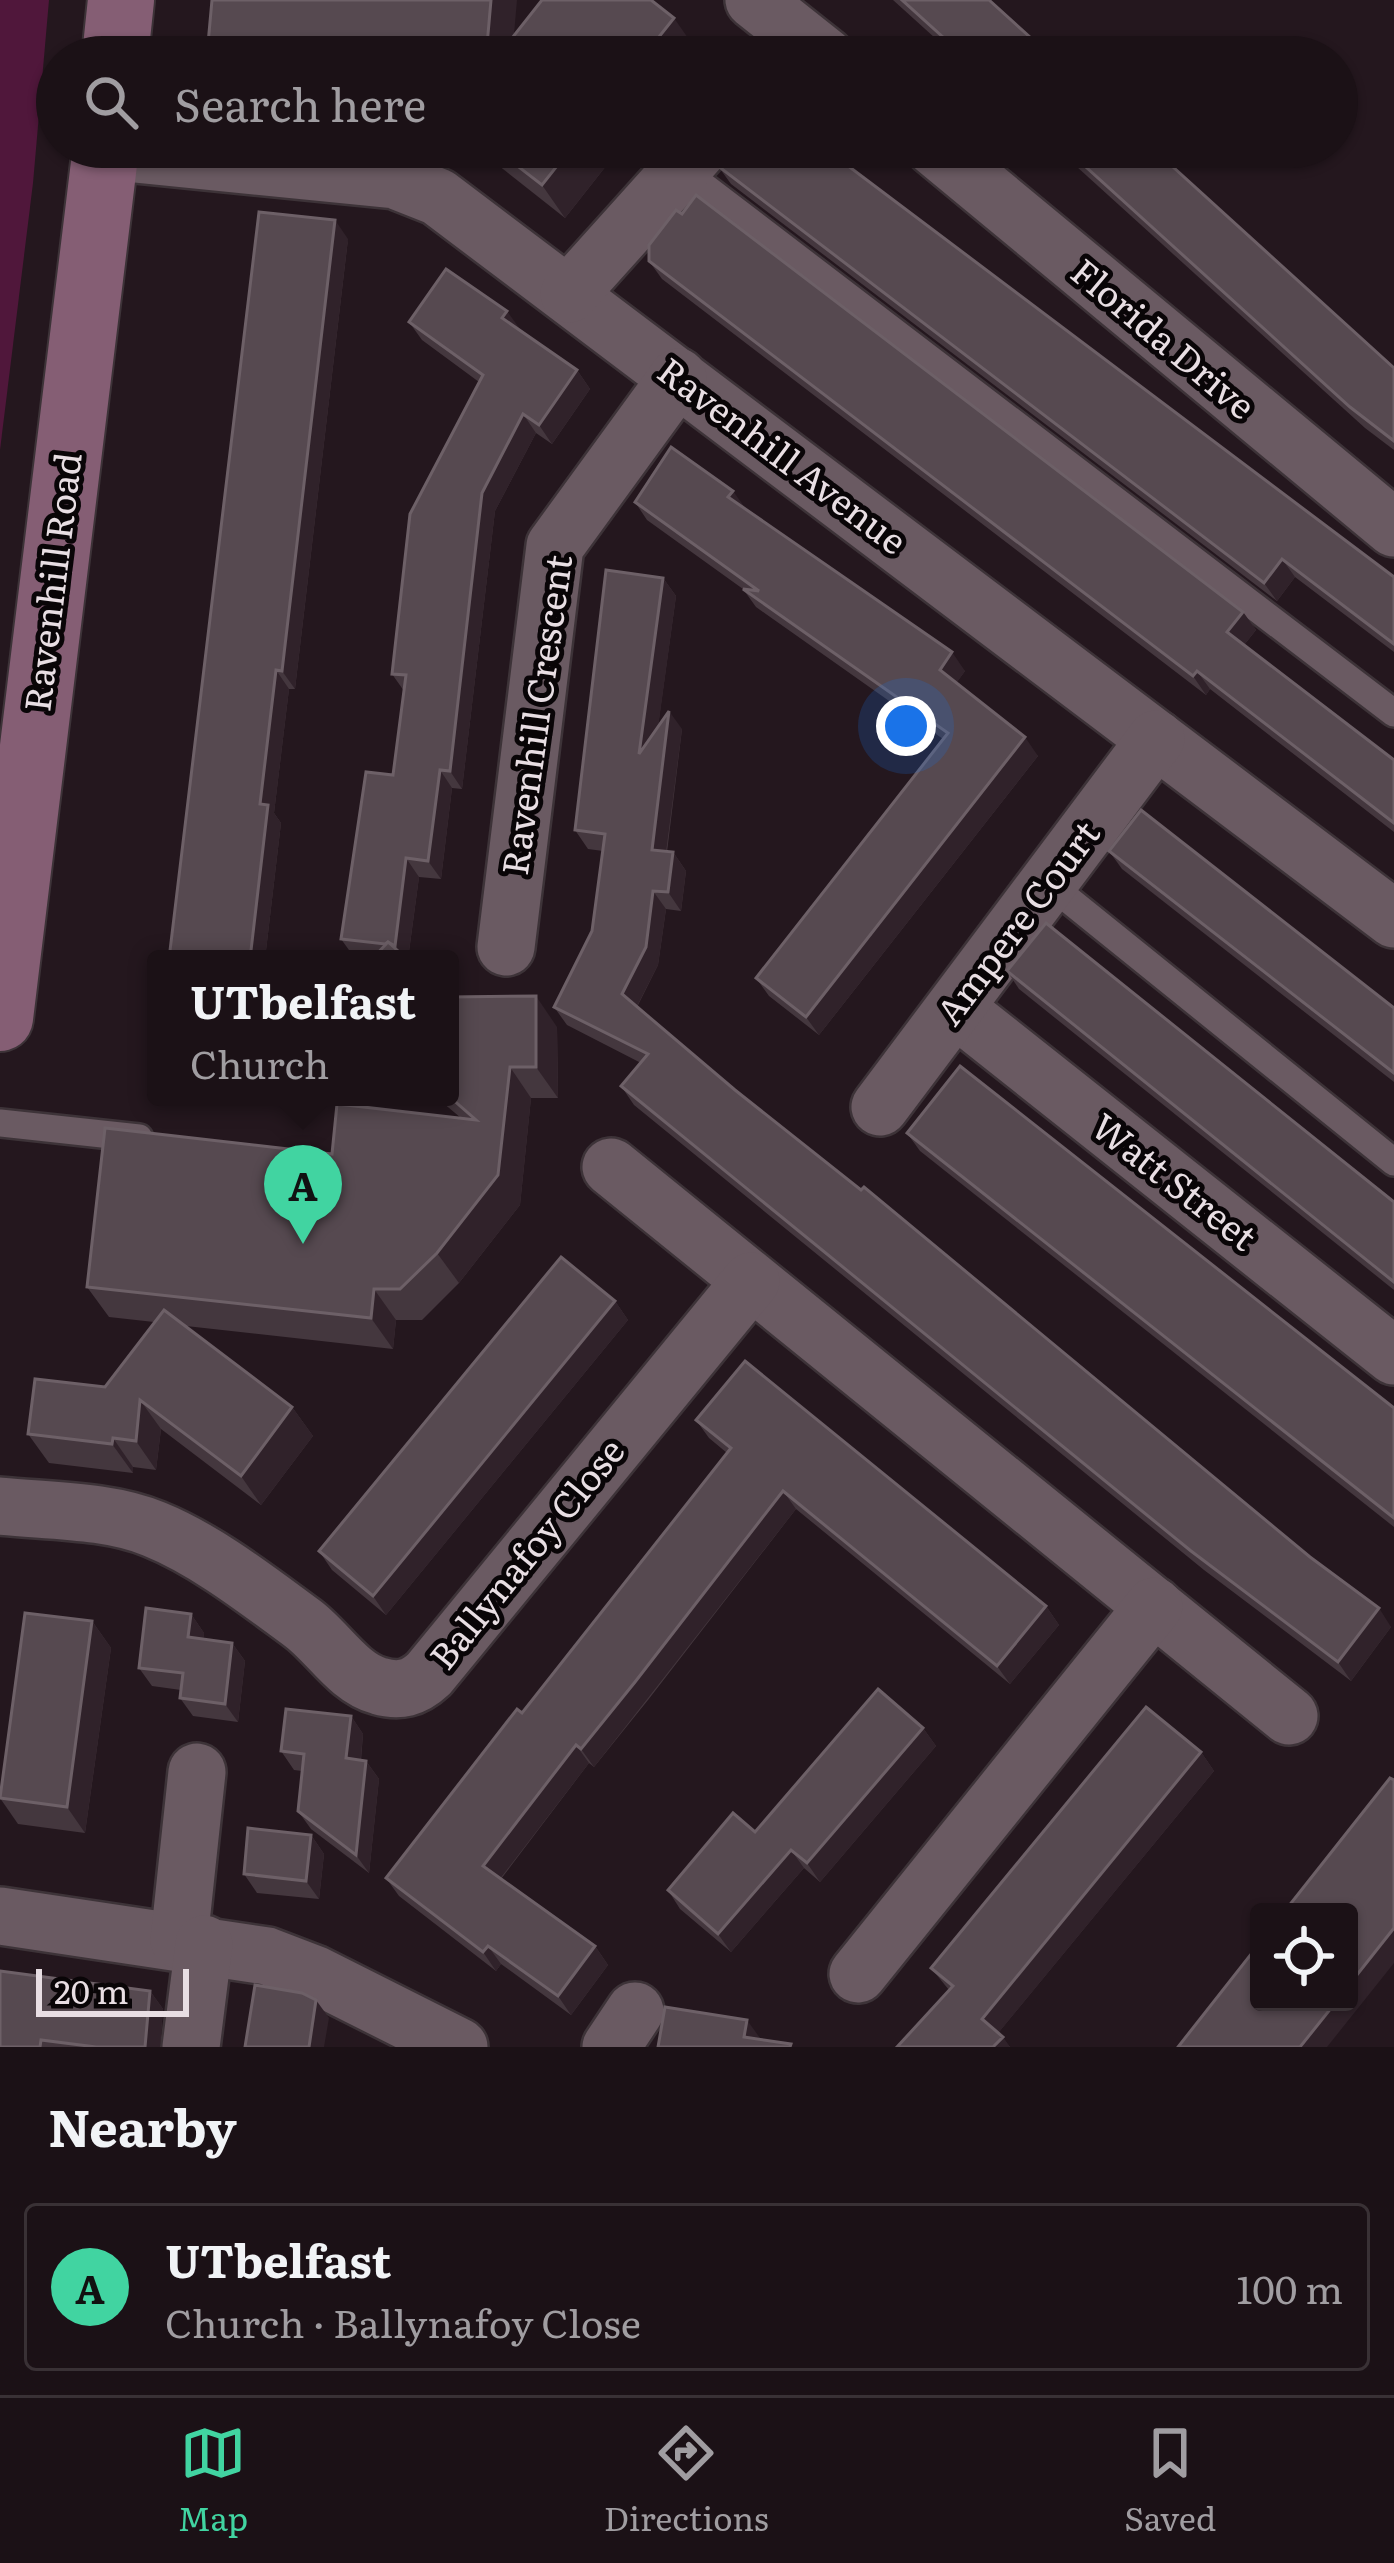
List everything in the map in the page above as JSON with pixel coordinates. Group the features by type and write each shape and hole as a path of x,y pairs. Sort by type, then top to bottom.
{"main road":[{"path":"117,36 121,0"},
{"name":"Ravenhill Road","path":"0,1018 9,875 102,168"}],"street":[{"path":"754,0 808,36"},
{"name":"Ravenhill Avenue","path":"283,168 395,180 438,197 1394,919"},
{"path":"569,294 682,168"},
{"name":"Florida Drive","path":"959,168 1394,528"},
{"name":"Ravenhill Crescent","path":"506,947 555,546 678,377"},
{"name":"Ampere Court","path":"880,1107 1156,740"},
{"name":"Watt Street","path":"955,1008 1394,1356"},
{"path":"610,1166 1289,1716"},
{"name":"Ballynafoy Close","path":"0,1506 103,1517 152,1528 194,1550 305,1625 375,1686 416,1686 751,1281"},
{"path":"858,1974 1154,1606"},
{"path":"190,2047 197,1772"},
{"path":"0,1916 266,1956 314,1974 459,2047"}],"lane":[{"path":"704,168 1394,713"},
{"path":"1048,883 1394,1162"},
{"path":"0,1123 170,1142"}],"shaded area":[{"path":"0,0 49,0 46,36 36,36 36,149 0,450"}],"building":[{"path":"212,0 491,0 488,36 209,36"},
{"path":"542,0 651,0 674,18 660,36 514,36"},
{"path":"902,0 989,0 1029,36 942,36"},
{"path":"520,168 555,168 542,185"},
{"path":"721,168 851,168 1394,577 1394,644 1282,559 1264,583"},
{"path":"1087,168 1174,168 1394,368 1394,441 1350,407"},
{"path":"696,195 1243,612 1227,632 1394,760 1394,823 1197,671 1193,676 649,261 649,245 676,210 682,214"},
{"path":"259,212 335,220 282,671 276,670 260,804 268,805 251,950 170,950"},
{"path":"446,269 507,311 502,318 577,370 539,425 523,414 482,493 450,771 440,770 428,861 406,858 395,946 341,939 366,772 393,775 406,675 392,674 410,514 483,375 409,322"},
{"path":"671,447 733,491 728,497 952,652 940,670 1025,737 806,1017 756,978 948,733 743,589 759,591 635,502"},
{"path":"606,570 663,578 639,754 669,711 652,850 673,852 668,892 653,891 646,947 622,994 735,1090 861,1190 864,1187 1310,1557 1379,1608 1338,1662 1191,1551 621,1086 648,1054 554,1007 592,931 605,834 575,830"},
{"path":"1141,810 1394,1008 1394,1073 1109,851"},
{"path":"1046,923 1394,1202 1394,1282 1007,971"},
{"path":"536,996 536,1067 510,1067 498,1175 437,1253 400,1289 374,1289 371,1318 87,1287 105,1128 332,1154 337,1106 476,1120 459,1105 459,997"},
{"path":"960,1066 1394,1408 1394,1518 907,1133"},
{"path":"561,1257 615,1301 373,1596 319,1551"},
{"path":"164,1310 292,1407 241,1476 140,1400 136,1441 113,1438 112,1444 28,1434 35,1379 105,1387"},
{"path":"745,1361 1046,1606 997,1666 783,1491 635,1682 581,1749 576,1745 483,1866 595,1946 558,1996 488,1946 483,1952 386,1878 731,1448 696,1420"},
{"path":"146,1608 191,1614 188,1637 232,1643 225,1704 180,1698 183,1673 139,1668"},
{"path":"25,1613 92,1621 67,1807 0,1798"},
{"path":"878,1689 923,1728 807,1863 791,1850 718,1934 668,1890 733,1813 755,1832"},
{"path":"1146,1707 1201,1752 982,2019 1003,2037 993,2047 897,2047 953,1986 931,1968"},
{"path":"286,1709 351,1716 346,1758 366,1761 356,1855 298,1811 304,1754 281,1751"},
{"path":"1390,1778 1394,1780 1394,1928 1358,1974 1358,1903 1291,1903"},
{"path":"248,1828 311,1835 306,1881 244,1874"},
{"path":"1250,1955 1250,2011 1329,2011 1300,2047 1178,2047"},
{"path":"0,1971 150,1991 145,2047 41,2040 40,2047 0,2047"},
{"path":"255,1985 316,2000 309,2047 245,2047"},
{"path":"665,2007 747,2020 744,2037 791,2044 658,2047"}],"place":[{"name":"UTbelfast","path":"303,1244"}]}
